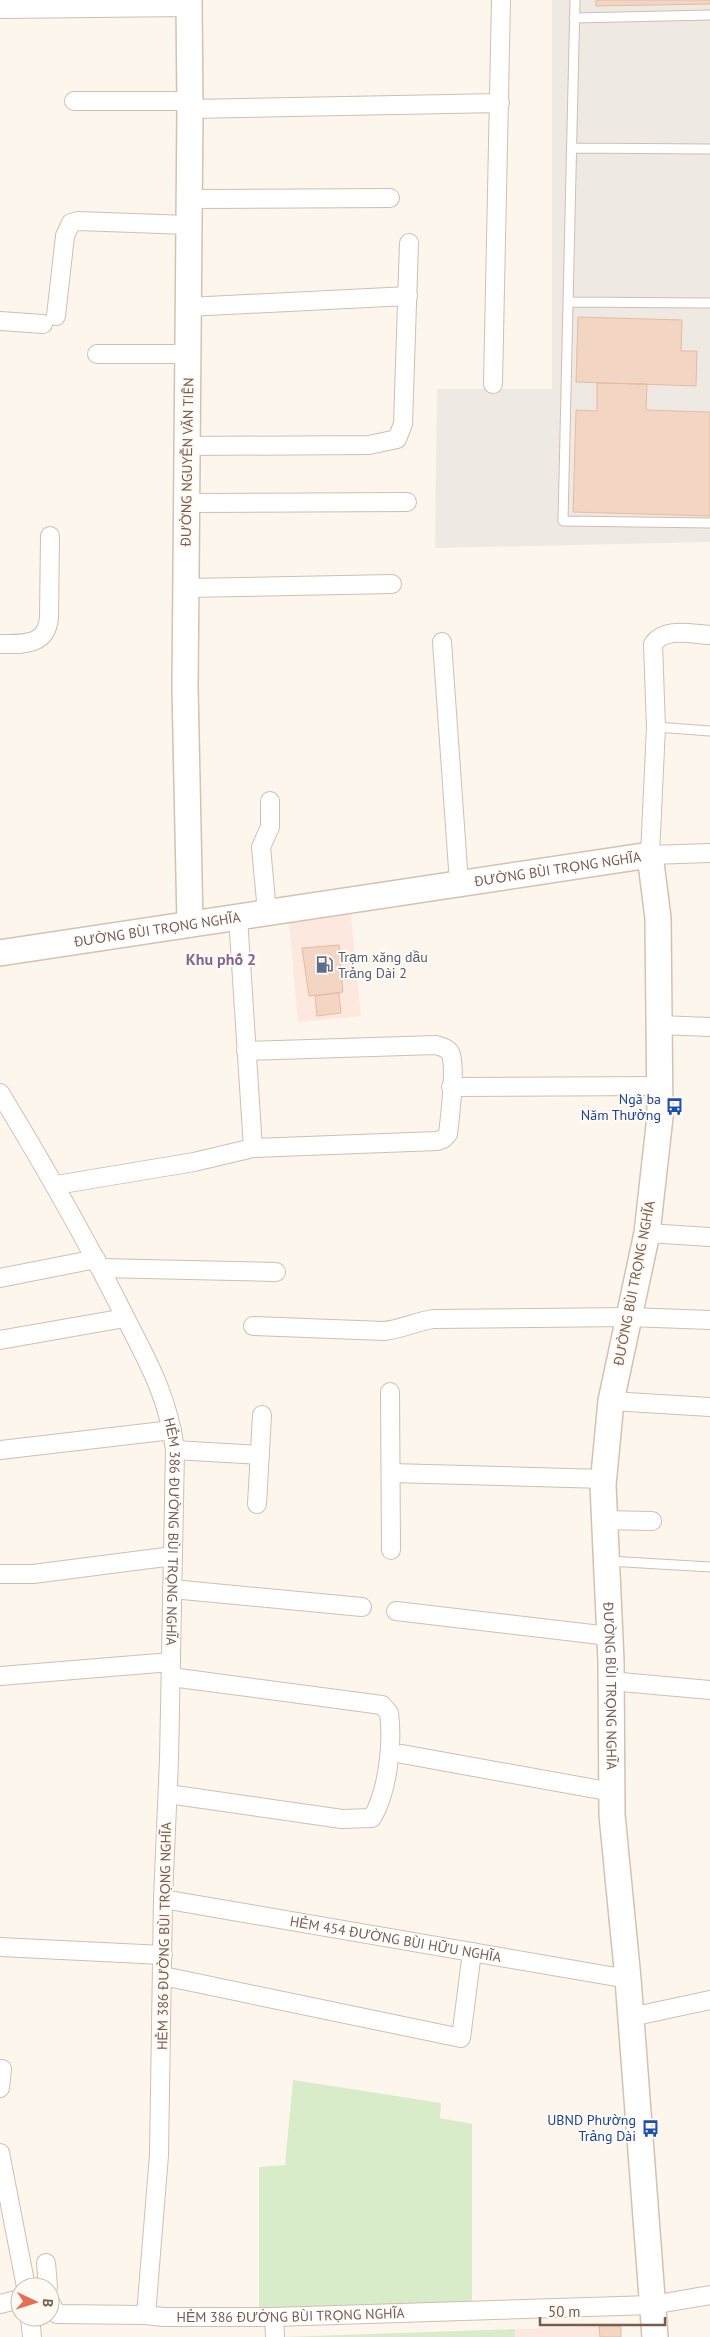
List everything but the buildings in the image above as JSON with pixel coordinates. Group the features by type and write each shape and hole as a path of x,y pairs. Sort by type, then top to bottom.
{"street":[{"path":"1,0 0,11 189,3"},
{"path":"493,384 501,0"},
{"name":"ĐƯỜNG NGUYỄN VĂN TIÊN","path":"189,3 190,105 185,687 190,924"},
{"path":"74,101 190,105 500,103"},
{"path":"188,199 390,198"},
{"path":"0,320 50,320 64,236 71,223 78,221 188,225"},
{"path":"187,446 369,445 397,439 403,424 409,243"},
{"path":"188,307 408,296"},
{"path":"97,354 188,354"},
{"path":"186,503 407,502"},
{"path":"0,644 35,641 44,636 48,628 50,536"},
{"path":"185,588 392,584"},
{"path":"710,635 665,634 658,637 653,644 656,727 650,855 710,854"},
{"path":"442,642 459,884"},
{"path":"267,912 261,847 270,827 270,801"},
{"name":"ĐƯỜNG BÙI TRỌNG NGHĨA","path":"0,953 650,855 658,918 660,1117 647,1232 611,1401 604,1478 604,1520 609,1636 612,1792 655,2337"},
{"path":"238,917 252,1148"},
{"path":"660,1025 710,1026"},
{"path":"56,1185 194,1162 252,1148 443,1139 448,1134 451,1055 446,1048 436,1045 246,1051"},
{"path":"451,1087 659,1086"},
{"name":"HẺM 386 ĐƯỜNG BÙI TRỌNG NGHĨA","path":"0,1093 56,1185 98,1263 158,1382 171,1420 174,1450 173,1556 168,1794 163,1898 160,2155 146,2315 163,2317 274,2317 652,2305 710,2295"},
{"path":"647,1232 710,1237"},
{"path":"0,1278 98,1263 276,1272"},
{"path":"253,1326 384,1331 401,1330 418,1322 433,1319 629,1317 710,1320"},
{"path":"0,1340 125,1318"},
{"path":"390,1392 391,1550"},
{"path":"611,1401 710,1407"},
{"path":"257,1504 262,1415"},
{"path":"0,1450 172,1430"},
{"path":"174,1450 260,1455"},
{"path":"392,1473 604,1478"},
{"path":"604,1520 652,1521"},
{"path":"0,1574 34,1574 173,1556"},
{"path":"172,1589 362,1607"},
{"path":"396,1611 609,1636"},
{"path":"0,1676 171,1669 382,1706 389,1713 390,1742 379,1806 372,1818 342,1819 168,1794"},
{"path":"610,1680 710,1690"},
{"path":"402,1754 612,1792"},
{"name":"HẺM 454 ĐƯỜNG BÙI HỮU NGHĨA","path":"163,1898 628,1979"},
{"path":"0,1947 163,1955"},
{"path":"163,1976 461,2038 472,1952"},
{"path":"631,2017 710,2000"},
{"path":"0,2088 2,2069"},
{"path":"0,2153 24,2277"},
{"path":"46,2263 47,2277"},
{"path":"60,2314 146,2315"},
{"path":"274,2317 275,2337"}],"lane":[{"path":"575,0 563,521 710,523"},
{"path":"574,18 710,15"},
{"path":"572,148 710,149"},
{"path":"568,302 710,303"},
{"path":"656,727 710,731"},
{"path":"606,1561 710,1567"}],"shaded area":[{"path":"552,0 710,0 710,542 435,548 437,389 552,389"},
{"name":"Trạm xăng dầu Trảng Dài 2","path":"350,907 361,1016 298,1022 288,913"},
{"path":"621,2326 621,2337 515,2337 515,2329"}],"green space":[{"path":"293,2080 441,2103 440,2118 472,2124 472,2306 259,2312 259,2167 285,2165"},
{"path":"515,2329 515,2337 282,2337"}],"place":[{"name":"Trạm xăng dầu Trảng Dài 2","path":"324,965"},
{"name":"Ngã ba Năm Thưởng","path":"675,1107"},
{"name":"UBND Phường Trảng Dài","path":"650,2128"}],"district":[{"name":"Khu phố 2","path":"221,959"}]}
